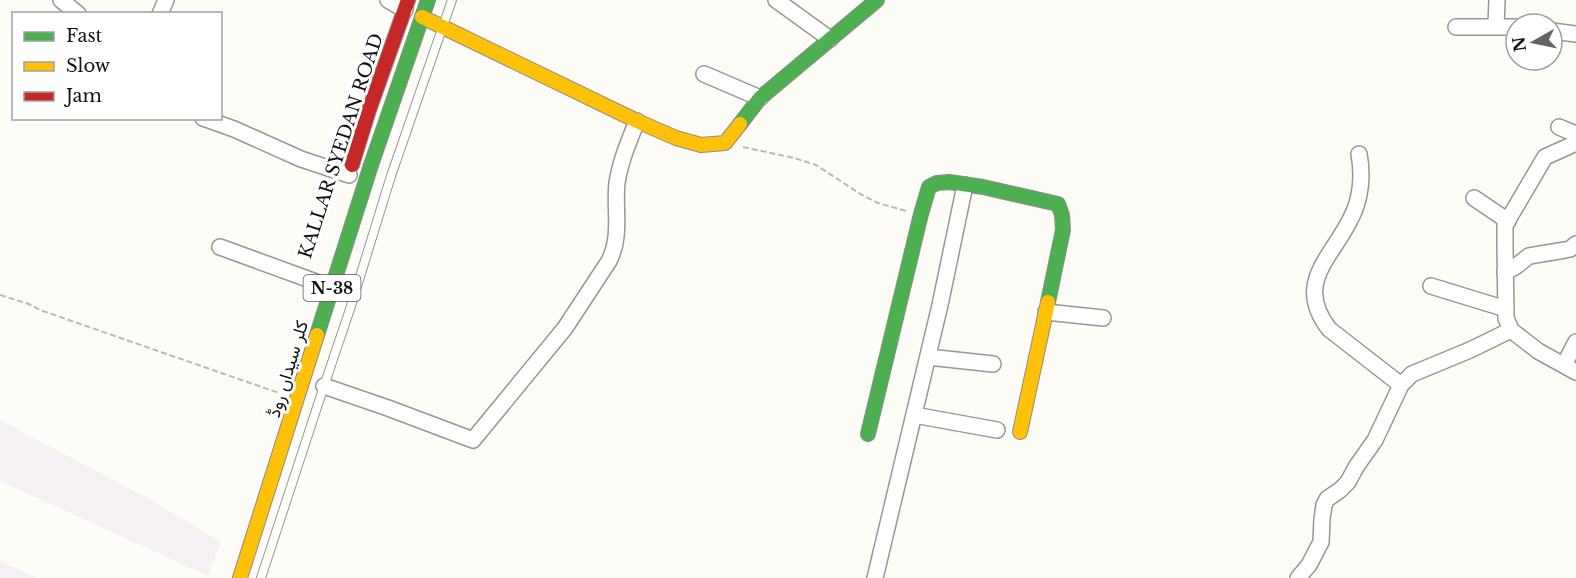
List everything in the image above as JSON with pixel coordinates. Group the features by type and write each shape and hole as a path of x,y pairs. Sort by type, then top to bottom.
{"main road":[{"name":"کلر سیداں روڈ","path":"240,578 370,165 428,0"},
{"path":"422,17 637,121 676,138 701,145 725,144 760,98 877,0"},
{"name":"KALLAR SYEDAN ROAD","path":"347,180 406,5"},
{"path":"867,434 929,187 937,183 949,182 1058,204 1063,212 1064,221 1020,432"}],"street":[{"path":"61,0 76,12"},
{"path":"388,0 406,5"},
{"path":"776,0 830,39"},
{"path":"1496,26 1497,0"},
{"path":"1456,27 1504,26"},
{"path":"704,74 760,98"},
{"path":"209,120 234,129 347,180"},
{"path":"324,386 473,440 565,328 615,250 617,182 637,121"},
{"path":"1559,127 1576,134"},
{"path":"1576,143 1545,157 1505,225 1506,318 1511,330 1538,351 1570,368 1576,342"},
{"path":"1359,154 1361,177 1357,203 1352,216 1325,259 1314,292 1315,304 1329,329 1401,385"},
{"path":"875,578 940,305 965,185"},
{"path":"1474,198 1508,221"},
{"path":"1505,272 1529,256 1565,250 1576,244"},
{"path":"220,247 316,282"},
{"path":"1431,286 1506,309"},
{"path":"1046,312 1103,318"},
{"path":"1298,578 1309,566 1321,542 1322,519 1327,499 1348,482 1375,440 1401,385 1412,374 1511,330"},
{"path":"928,357 993,364"},
{"path":"914,415 997,430"}],"lane":[{"path":"261,578 350,309 391,176 452,0"}],"path":[{"path":"725,144 794,158 816,165 878,203 921,214"},
{"path":"0,295 29,303 40,310 281,394"}],"shaded area":[{"path":"0,420 151,500 221,542 208,576 0,481"},
{"path":"0,561 37,578 0,578"}],"traffic: fast":[{"path":"317,335 371,165 428,0"},
{"path":"740,124 760,98 877,0"},
{"path":"868,434 929,187 937,183 949,182 983,187 1058,204 1062,215 1063,230 1048,302"}],"traffic: slow":[{"path":"422,17 676,138 701,145 725,143 740,124"},
{"path":"1020,432 1048,302"},
{"path":"240,578 317,335"}],"traffic: jam":[{"path":"352,165 408,0"}]}
